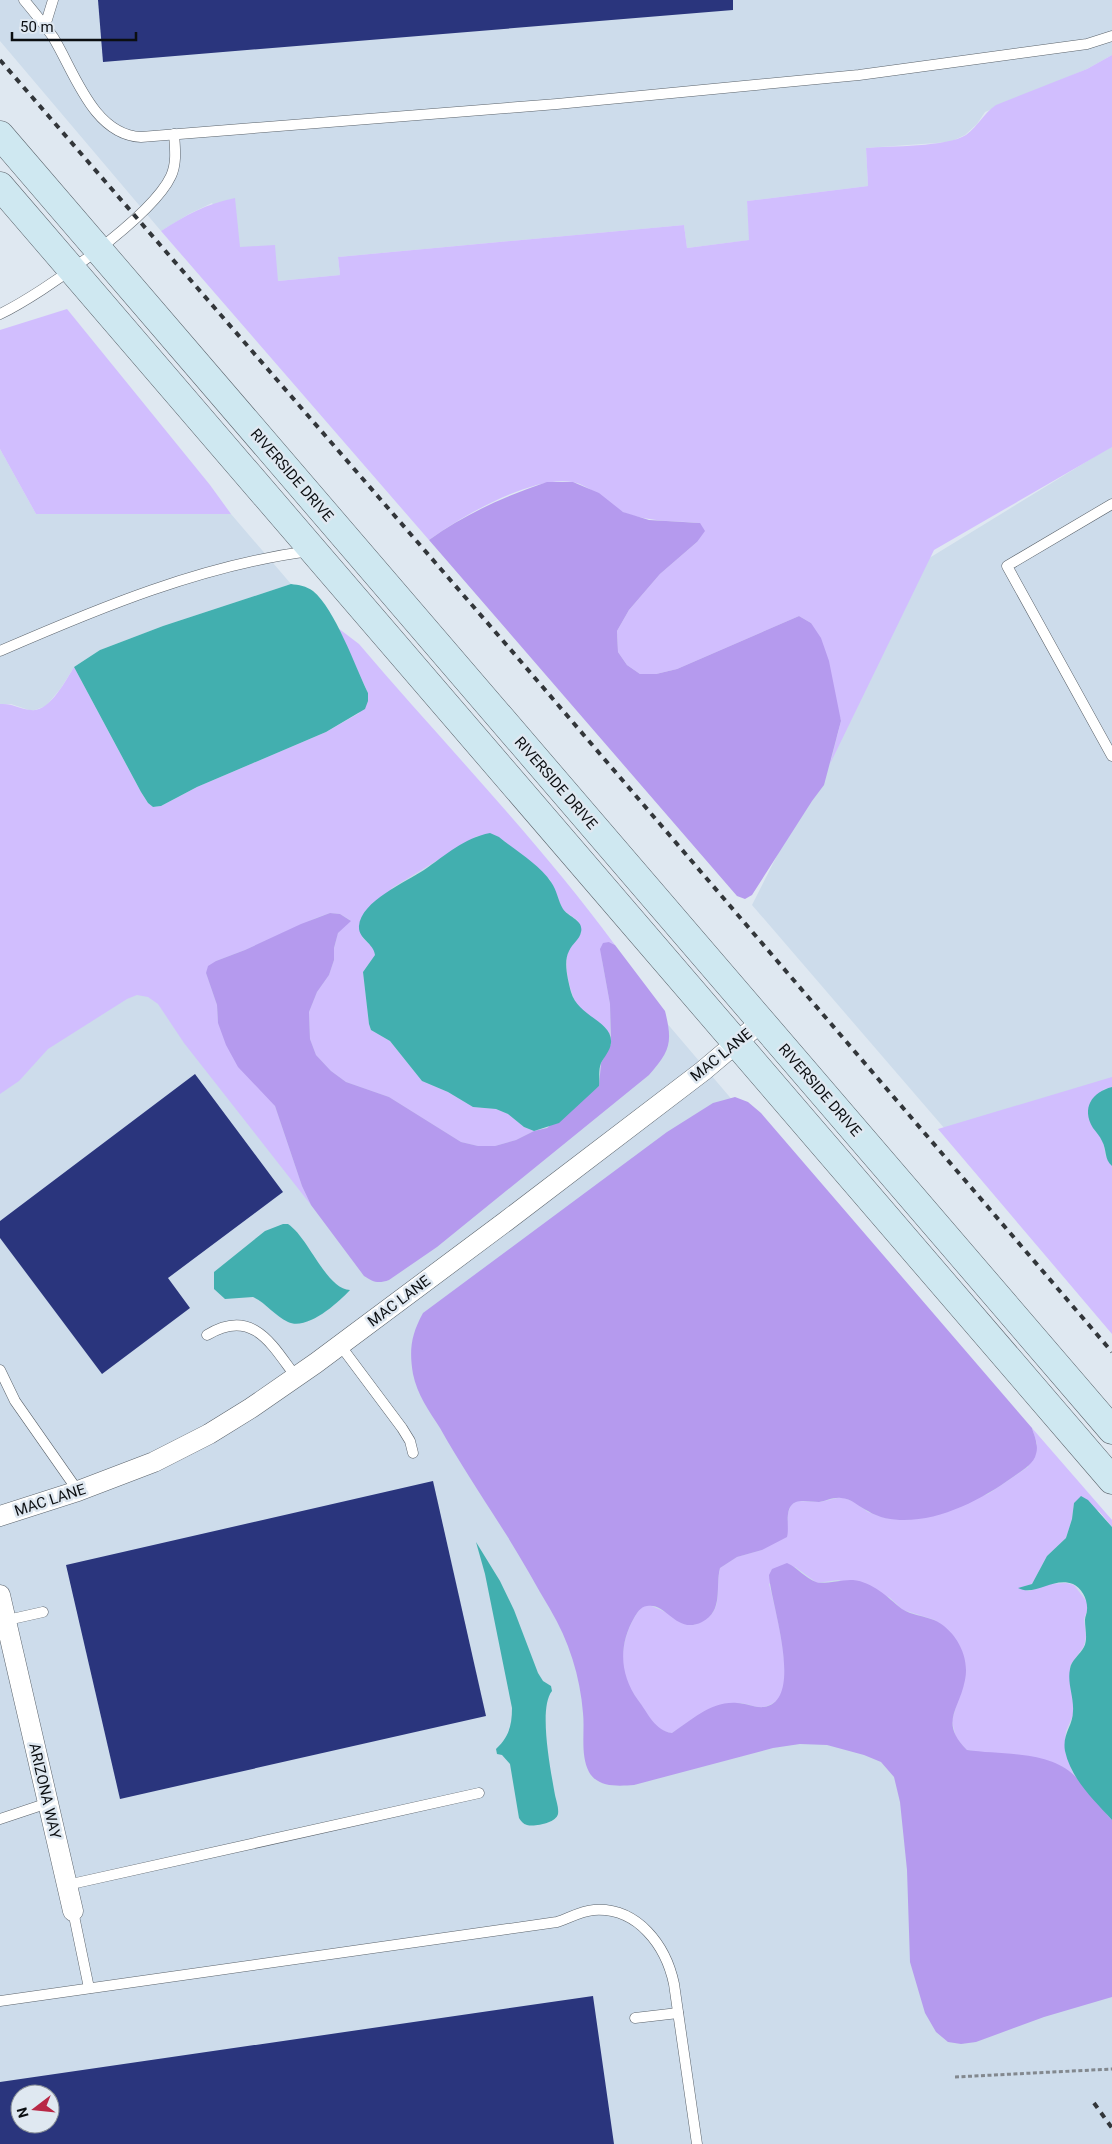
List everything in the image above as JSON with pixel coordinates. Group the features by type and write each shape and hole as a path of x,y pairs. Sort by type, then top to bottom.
{"main road":[{"name":"RIVERSIDE DRIVE","path":"0,135 1112,1430"},
{"path":"0,186 1112,1480"}],"street":[{"name":"MAC LANE","path":"0,1516 78,1491 154,1462 192,1443 252,1408 505,1222 737,1043 761,1022"},
{"name":"ARIZONA WAY","path":"0,1595 3,1621 73,1912"}],"lane":[{"path":"24,0 45,26 58,46 79,87 102,116 116,131 133,136 549,104 859,75 1087,44 1112,36"},
{"path":"45,26 53,0"},
{"path":"0,314 71,269 98,249 136,217 166,186 175,162 174,134"},
{"path":"1112,504 1007,566 1112,756"},
{"path":"0,651 84,614 209,572 268,556 314,550"},
{"path":"207,1335 224,1326 233,1325 251,1328 265,1337 296,1377"},
{"path":"340,1345 402,1428 410,1441 414,1453"},
{"path":"0,1370 15,1401 78,1491"},
{"path":"3,1621 43,1612"},
{"path":"67,1885 480,1793"},
{"path":"0,1819 48,1803"},
{"path":"0,2000 558,1922 583,1912 599,1910 623,1916 640,1925 654,1938 665,1954 672,1973 697,2144"},
{"name":"ARIZONA WAY","path":"73,1912 89,1988"},
{"path":"635,2018 678,2013"}],"path":[{"path":"955,2077 1112,2068"}],"shaded area":[{"path":"0,0 1112,0 1112,55 1087,69 985,112 977,124 965,135 950,142 866,148 868,186 747,201 750,240 687,248 684,225 338,257 340,275 278,281 240,248 212,203 161,231 0,41"},
{"path":"1112,55 1112,447 934,550 830,764 841,721 811,623 799,616 677,669 656,674 640,674 627,665 618,652 617,631 629,610 660,574 697,542 700,523 662,521 634,516 618,510 580,484 556,482 518,491 497,500 459,520 429,540 161,231 197,211 215,203 235,198 240,247 275,245 278,281 340,275 338,257 684,225 687,248 749,240 747,201 868,186 866,148 932,144 957,139 966,135 996,105 1087,69"},
{"path":"67,309 210,485 231,514 36,514 0,449 0,330"},
{"path":"1112,446 1112,1323 752,905 926,560"},
{"path":"0,449 36,514 231,514 291,584 163,626 100,650 74,667 61,688 46,706 32,711 11,704 0,704"},
{"path":"547,482 573,482 599,493 623,512 649,520 700,523 705,531 697,542 660,574 629,610 617,631 618,652 627,665 640,674 656,674 677,669 799,616 811,623 821,638 829,661 841,721 824,785 752,895 745,899 737,896 429,540 486,506"},
{"path":"338,628 359,644 490,792 554,867 615,945 609,942 602,960 610,1004 610,1036 604,1027 582,1011 571,991 567,974 567,958 572,944 581,933 577,920 563,910 550,880 541,871 499,837 477,836 392,888 362,937 374,949 375,955 363,972 371,1030 390,1041 422,1081 448,1092 473,1107 496,1109 508,1114 524,1127 534,1131 516,1140 495,1146 478,1146 461,1142 389,1097 346,1082 331,1071 316,1055 310,1039 309,1012 317,992 329,975 334,960 334,948 338,933 350,920 340,914 330,913 216,961 206,973 217,1005 218,1023 275,1106 302,1186 311,1205 184,1043 158,1004 148,997 137,995 127,999 48,1049 19,1081 0,1094 0,704 38,710 50,701 62,687 74,667 141,792 153,807 161,806 197,787 326,732 359,713 368,693"},
{"path":"442,759 1112,1546 1112,2144 0,2144 0,1069"},
{"path":"330,913 340,914 351,921 338,933 334,948 334,960 329,975 317,992 309,1012 310,1039 316,1055 331,1071 346,1082 389,1097 461,1142 478,1146 495,1146 547,1128 599,1086 601,1063 611,1044 610,1004 600,949 603,943 609,942 615,945 665,1011 669,1031 668,1046 665,1053 649,1075 437,1247 389,1280 382,1282 373,1281 364,1276 311,1205 302,1186 275,1106 238,1067 226,1045 218,1023 217,1005 206,973 208,966 216,961"},
{"path":"1112,1077 1112,1087 1104,1089 1089,1119 1103,1141 1106,1157 1112,1166 1112,1334 938,1129"},
{"path":"735,1097 748,1102 761,1113 1032,1428 1037,1451 1035,1458 1023,1470 988,1493 961,1507 919,1519 895,1520 886,1518 872,1513 848,1499 841,1498 819,1502 796,1502 788,1513 787,1537 762,1550 737,1557 720,1568 716,1605 709,1617 702,1622 693,1625 678,1622 654,1606 647,1606 639,1610 625,1639 623,1650 623,1660 628,1681 652,1721 666,1732 672,1733 702,1712 719,1705 737,1703 764,1707 776,1701 783,1687 783,1648 769,1575 772,1569 787,1563 808,1578 819,1583 844,1580 860,1581 879,1591 902,1609 934,1620 942,1625 949,1630 960,1645 965,1662 965,1680 952,1724 954,1732 967,1750 1024,1755 1052,1762 1075,1776 1112,1820 1112,1997 1044,2017 976,2042 961,2044 948,2042 936,2032 925,2013 910,1962 907,1870 900,1802 894,1777 881,1762 864,1755 827,1745 800,1744 773,1748 634,1785 609,1785 593,1777 586,1765 585,1758 582,1699 576,1672 563,1634 520,1558 417,1388 413,1374 411,1350 416,1328 423,1313 667,1132 713,1103"},
{"path":"1032,1428 1112,1520 1112,1527 1099,1511 1074,1503 1072,1519 1066,1538 1047,1556 1032,1584 1019,1588 1029,1591 1049,1584 1066,1583 1074,1585 1087,1602 1087,1611 1084,1619 1086,1636 1084,1646 1070,1666 1074,1713 1066,1731 1065,1751 1074,1776 1063,1767 967,1750 956,1738 952,1721 957,1703 935,1620 903,1610 889,1597 838,1580 817,1583 795,1567 769,1584 784,1657 785,1685 779,1698 763,1707 741,1703 718,1706 702,1713 672,1733 662,1730 651,1720 626,1680 623,1664 628,1632 641,1608 648,1605 693,1625 704,1620 715,1609 720,1568 737,1557 762,1550 788,1520 791,1505 797,1501 820,1502 842,1497 854,1502 868,1512 885,1518 904,1520 921,1518 988,1494 1028,1467 1037,1444"}],"water":[{"path":"291,584 300,585 313,591 321,599 337,624 368,693 365,709 326,732 197,787 161,806 153,807 141,792 74,667 100,650 163,626"},
{"path":"490,833 499,837 527,858 546,876 553,885 565,912 580,924 580,935 570,948 566,960 571,992 580,1007 607,1029 610,1036 610,1046 600,1066 599,1086 559,1123 534,1131 524,1127 508,1114 496,1109 473,1107 448,1092 422,1081 390,1041 371,1030 369,1024 363,972 375,955 372,947 363,938 359,930 362,917 367,908 386,893 463,843"},
{"path":"1112,1087 1112,1166 1108,1160 1104,1144 1090,1121 1088,1108 1094,1097 1105,1089"},
{"path":"288,1224 296,1231 333,1281 341,1287 350,1290 322,1314 304,1323 288,1322 253,1297 225,1299 214,1289 214,1272 265,1231"},
{"path":"1081,1496 1088,1500 1112,1527 1112,1820 1091,1797 1072,1771 1064,1745 1073,1716 1073,1700 1069,1680 1070,1669 1086,1641 1085,1620 1087,1606 1085,1598 1082,1591 1073,1584 1066,1582 1031,1590 1018,1588 1032,1584 1047,1556 1066,1538 1072,1519 1074,1503"},
{"path":"476,1542 500,1581 514,1610 538,1673 543,1681 551,1686 552,1691 548,1699 546,1711 546,1725 558,1814 553,1820 545,1824 527,1825 519,1818 510,1764 502,1755 497,1754 496,1749 504,1740 509,1730 512,1708 485,1574"}],"building":[{"path":"98,0 733,0 733,10 103,62"},
{"path":"195,1074 283,1192 168,1278 190,1308 102,1374 0,1238 0,1221"},
{"path":"433,1481 486,1716 120,1799 66,1565"},
{"path":"593,1996 614,2144 0,2144 0,2082"}],"railway":[{"path":"0,60 517,657 1112,1352"},
{"path":"1094,2103 1112,2128"}]}
